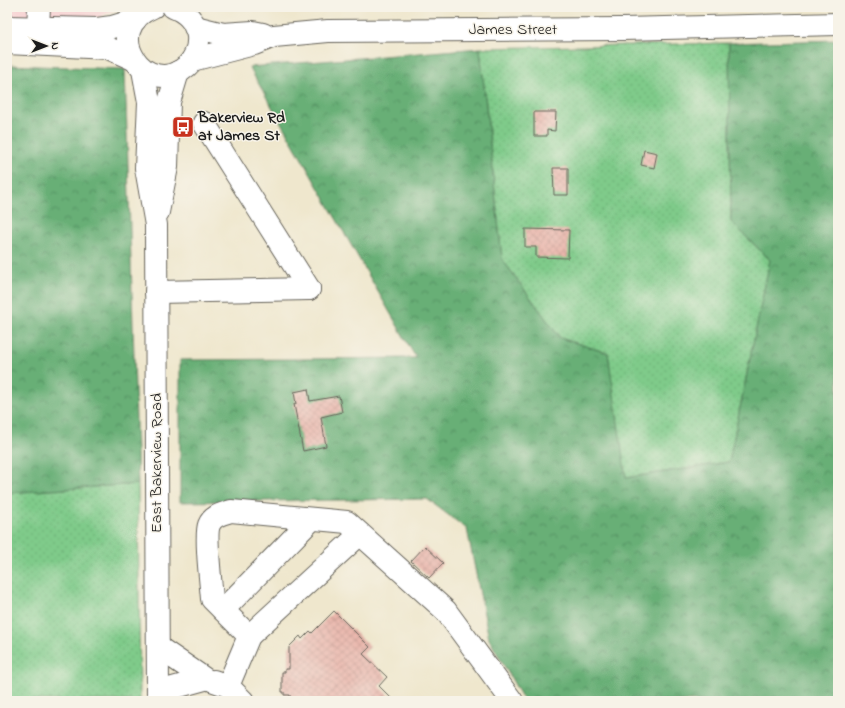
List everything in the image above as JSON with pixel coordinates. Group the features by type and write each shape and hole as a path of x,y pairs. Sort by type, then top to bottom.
{"main road":[{"path":"177,8 187,15 195,27 223,34 252,32 274,36"},
{"path":"7,28 38,18 98,29 112,27 145,11"},
{"name":"East Bakerview Road","path":"145,11 131,27 128,36 128,43 138,64 149,102 146,168 156,225 158,697"},
{"path":"38,18 51,45"},
{"name":"James Street","path":"138,64 158,75 171,75 185,66 274,36 328,31 623,29 838,24"},
{"name":"East Bakerview Road","path":"156,225 167,167 169,102 185,66 198,45 195,27"},
{"path":"7,43 108,48 138,64"},
{"path":"156,292 309,289 204,123"},
{"path":"249,636 212,600 208,539 209,525 217,515 232,511 347,522 446,610 512,701"},
{"path":"223,610 312,519"},
{"path":"158,647 205,679 235,693 249,636 360,534"},
{"path":"158,697 205,679"}],"shaded area":[{"path":"7,7 120,7 99,18 7,17"}],"green space":[{"path":"838,40 838,701 524,701 489,639 467,529 427,499 180,502 180,360 416,358 249,67 480,48 502,259 560,338 608,353 626,478 729,462 770,260 731,222 729,43"},
{"path":"729,43 731,222 770,260 729,462 625,478 608,353 560,338 502,259 480,48"},
{"path":"7,65 125,69 138,484 7,493"},
{"path":"138,484 140,701 7,700 7,493"}],"building":[{"path":"534,112 556,112 555,131 547,130 547,136 534,136"},
{"path":"644,150 657,153 654,168 641,165"},
{"path":"553,168 568,168 568,195 554,195"},
{"path":"525,229 569,230 568,258 536,257 536,247 525,247"},
{"path":"308,389 310,401 339,396 342,412 321,417 326,446 303,451 294,404 296,404 294,392"},
{"path":"425,546 443,563 429,578 411,561"},
{"path":"334,611 370,647 363,654 387,677 379,686 394,701 297,701 290,697 290,695 284,695 284,692 282,692 282,672 285,672 285,669 289,669 289,647 300,636 302,639 310,631 312,633"}],"place":[{"name":"Bakerview Rd at James St","path":"183,127"}]}
